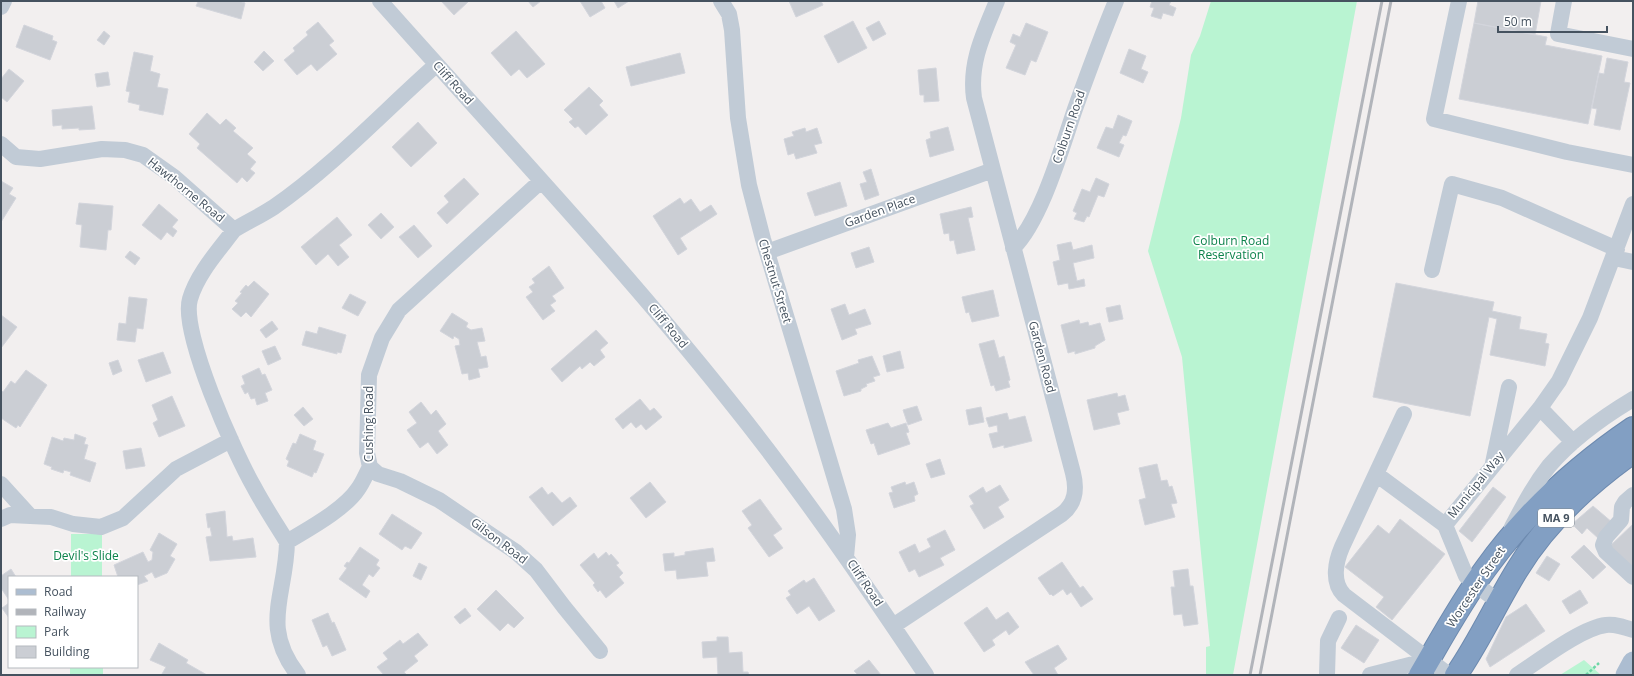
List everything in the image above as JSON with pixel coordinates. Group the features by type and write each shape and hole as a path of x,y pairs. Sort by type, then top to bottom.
{"highway":[{"name":"Worcester Street","path":"1424,668 1475,584 1496,554 1526,520 1564,482 1604,448 1633,428"},
{"name":"Worcester Street","path":"1456,675 1521,563 1547,528 1594,482 1633,452"}],"main road":[{"path":"1626,675 1633,662"}],"street":[{"path":"1,7 4,1"},
{"name":"Cliff Road","path":"380,1 632,284 708,374 805,499 846,556 926,675"},
{"name":"Chestnut Street","path":"722,1 729,14 732,30 738,118 744,159 767,252 844,509 848,535 846,556"},
{"name":"Garden Road","path":"893,626 1062,514 1070,507 1074,497 1073,473 976,106 973,80 978,47 997,1"},
{"name":"Colburn Road","path":"1013,248 1024,236 1032,221 1054,168 1090,67 1116,1"},
{"path":"1459,1 1434,119 1567,152 1633,165"},
{"path":"1564,1 1558,34 1633,49"},
{"name":"Hawthorne Road","path":"1,144 16,157 40,160 102,149 125,150 144,155 174,177 234,230 274,207 317,172 364,132 436,64"},
{"name":"Garden Place","path":"767,252 993,170"},
{"name":"Cushing Road","path":"287,542 316,525 338,509 358,490 370,467 367,453 369,375 382,338 400,310 428,282 541,182"},
{"path":"1432,270 1452,184 1502,198 1633,262"},
{"name":"Municipal Way","path":"1499,602 1475,584 1464,571 1444,524 1540,408 1559,381 1576,350 1615,254 1633,204"},
{"path":"234,230 206,268 190,299 188,318 194,347 231,440 253,487 287,542 287,559 276,620 280,644 288,663 298,675"},
{"path":"1492,466 1509,387"},
{"path":"1496,554 1536,485 1556,458 1573,442 1633,399"},
{"path":"1540,408 1573,442"},
{"path":"1404,414 1342,547 1336,571 1337,583 1341,592 1372,616 1424,668"},
{"path":"1,519 10,516 51,517 73,524 100,527 123,518 176,469 231,440"},
{"name":"Gilson Road","path":"370,467 378,474 400,481 439,500 516,552 536,570 600,651"},
{"path":"1376,474 1444,524"},
{"path":"1,484 30,516"},
{"path":"1633,495 1622,507 1621,520 1606,537 1604,545 1606,552 1633,577"},
{"path":"1327,675 1328,641 1339,618"},
{"path":"1517,675 1576,638 1598,627 1614,625 1633,630"},
{"path":"1370,675 1424,668 1449,675"}],"path":[{"path":"1586,675 1599,663"}],"green space":[{"name":"Colburn Road Reservation","path":"1211,1 1357,1 1233,675 1206,675 1206,647 1210,646 1182,357 1148,251 1181,118 1191,55 1200,36"},
{"name":"Devil's Slide","path":"71,534 102,534 102,576 71,576"},
{"path":"1584,660 1601,675 1560,675"},
{"path":"70,668 103,668 103,675 70,675"}],"building":[{"path":"194,1 239,1 245,3 241,19 196,6 198,2"},
{"path":"441,1 469,1 454,15"},
{"path":"528,1 541,1 533,7"},
{"path":"580,1 601,1 605,8 590,17"},
{"path":"614,1 629,1 618,8"},
{"path":"789,1 821,1 823,5 796,17"},
{"path":"1152,1 1171,1 1169,5 1176,8 1173,16 1163,13 1161,19 1151,16 1154,8 1150,7"},
{"path":"1478,1 1541,1 1535,35 1474,23"},
{"path":"853,21 867,48 838,63 824,36"},
{"path":"879,21 886,34 873,41 866,28"},
{"path":"318,22 334,41 329,45 337,54 317,71 311,64 297,75 284,60 295,51 293,48 308,35 306,32"},
{"path":"1026,23 1048,32 1036,62 1031,60 1025,75 1006,68 1016,45 1010,42 1013,34 1020,37"},
{"path":"1474,23 1547,37 1545,45 1602,56 1588,124 1459,99"},
{"path":"24,25 53,36 52,40 57,42 50,60 16,47"},
{"path":"104,31 110,36 104,45 97,40"},
{"path":"516,31 545,64 527,78 519,69 511,76 491,53"},
{"path":"1129,49 1146,56 1141,69 1148,72 1143,83 1120,73"},
{"path":"264,51 274,61 263,71 254,62"},
{"path":"134,52 153,56 150,71 160,74 157,87 168,89 163,115 139,110 140,105 128,102 130,92 126,91"},
{"path":"680,53 685,73 631,86 626,67"},
{"path":"1607,58 1628,62 1624,82 1630,83 1620,130 1594,125 1597,109 1592,108 1599,73 1604,74"},
{"path":"936,68 939,101 924,102 924,95 920,95 918,70"},
{"path":"9,69 24,81 7,102 1,97 1,79"},
{"path":"108,72 110,85 97,87 95,74"},
{"path":"589,87 603,101 599,105 608,115 586,135 578,126 575,128 569,122 573,119 564,110"},
{"path":"92,106 95,129 62,129 62,125 53,126 52,110"},
{"path":"207,113 220,125 226,119 236,128 233,131 253,148 247,154 256,162 250,169 255,173 247,182 242,177 237,183 197,148 200,144 189,134"},
{"path":"1118,115 1132,121 1126,136 1123,135 1119,143 1124,145 1119,157 1097,148 1106,127 1113,129"},
{"path":"418,122 437,143 411,167 392,147"},
{"path":"948,127 954,150 930,157 926,140 931,138 930,132"},
{"path":"805,128 806,132 817,128 822,143 814,145 817,153 796,159 794,153 788,155 784,139 794,136 792,132"},
{"path":"871,169 879,195 865,200 860,184 867,182 863,172"},
{"path":"464,178 479,194 447,224 437,213 449,202 444,196"},
{"path":"1096,178 1109,184 1104,197 1098,195 1089,217 1087,216 1084,222 1074,219 1077,213 1073,211 1082,189 1090,192"},
{"path":"1,181 13,188 9,194 16,198 1,222"},
{"path":"840,182 847,206 815,216 807,193"},
{"path":"680,198 684,204 691,199 700,212 711,205 717,214 680,238 687,249 678,255 653,216"},
{"path":"79,203 113,206 111,230 108,230 106,250 80,247 82,225 76,224"},
{"path":"159,204 178,220 172,227 177,231 173,237 167,232 161,240 142,225"},
{"path":"971,207 973,217 968,218 975,250 957,254 954,240 950,241 949,233 944,234 940,214"},
{"path":"381,213 394,227 381,239 368,225"},
{"path":"337,217 352,235 339,245 349,257 338,266 328,254 316,265 301,247"},
{"path":"414,225 432,246 418,258 399,237"},
{"path":"1071,242 1073,250 1092,245 1094,258 1073,263 1077,281 1084,279 1085,286 1069,289 1068,283 1058,285 1053,262 1060,260 1057,245"},
{"path":"869,247 874,262 856,268 851,253"},
{"path":"130,251 140,258 135,265 125,257"},
{"path":"549,266 564,288 552,296 556,301 550,305 555,311 543,320 526,297 533,292 529,287 535,283 532,279"},
{"path":"254,281 269,294 251,317 246,312 241,317 232,309 238,303 235,301 242,293 240,292 246,285 248,287"},
{"path":"1396,283 1494,302 1492,311 1521,317 1519,329 1547,334 1545,343 1549,344 1545,366 1490,355 1497,319 1489,317 1470,416 1373,397"},
{"path":"993,290 999,316 972,322 969,312 966,313 962,297"},
{"path":"350,294 366,302 358,316 342,308"},
{"path":"129,297 147,299 143,329 137,328 135,342 117,340 119,323 126,324"},
{"path":"845,304 849,315 865,309 871,324 855,329 857,334 842,340 831,309"},
{"path":"1120,305 1123,319 1109,322 1106,308"},
{"path":"452,313 468,323 466,327 471,330 482,328 485,341 477,342 481,357 486,356 488,367 478,369 480,377 469,380 468,373 462,374 455,346 460,345 459,339 454,336 453,339 440,331"},
{"path":"1,315 17,327 1,348"},
{"path":"1079,320 1080,324 1088,322 1089,326 1100,323 1105,340 1095,346 1095,348 1075,354 1075,351 1068,353 1061,325"},
{"path":"272,321 278,329 266,338 260,330"},
{"path":"319,327 346,335 341,353 337,352 337,354 302,345 306,331 317,334"},
{"path":"596,330 608,343 600,350 605,357 594,366 590,362 582,369 580,366 562,382 551,369"},
{"path":"994,340 999,358 1004,356 1010,380 1008,381 1010,387 996,391 994,385 991,386 979,344"},
{"path":"275,346 281,359 268,365 262,351"},
{"path":"900,351 904,368 887,372 883,356"},
{"path":"163,352 171,373 146,382 138,360"},
{"path":"872,356 880,375 873,377 875,381 866,384 867,386 861,389 861,391 844,396 836,371 859,363 858,360"},
{"path":"118,360 122,371 113,375 109,363"},
{"path":"259,368 262,375 265,374 272,390 265,393 268,401 257,405 255,398 251,399 248,392 245,394 241,386 245,384 242,376"},
{"path":"26,370 47,385 20,427 18,425 16,428 1,418 1,390 3,392 11,381 15,384"},
{"path":"1117,393 1118,397 1125,395 1129,410 1117,413 1120,424 1094,430 1087,400"},
{"path":"172,396 185,426 159,437 153,423 158,420 152,405"},
{"path":"640,399 650,411 654,408 662,417 646,430 641,424 636,428 631,422 623,429 615,419"},
{"path":"421,402 431,415 436,410 446,424 438,431 448,445 437,454 428,442 420,448 407,430 417,423 409,412"},
{"path":"917,406 922,420 908,425 903,410"},
{"path":"303,407 313,419 304,426 294,415"},
{"path":"981,407 984,422 969,425 966,410"},
{"path":"1007,413 1009,420 1025,416 1032,441 1004,448 1004,445 993,448 989,434 998,432 997,425 989,427 986,418"},
{"path":"888,423 891,428 906,423 909,432 906,433 910,444 878,455 874,443 871,444 866,430"},
{"path":"75,434 86,438 84,444 88,445 84,459 96,463 90,482 70,475 71,472 64,470 63,473 51,469 52,467 44,464 52,437 63,441 64,438 74,440"},
{"path":"300,434 316,441 313,450 324,454 316,473 314,472 312,477 287,466 289,461 286,459 293,443 296,444"},
{"path":"141,448 145,466 126,469 123,451"},
{"path":"940,459 945,474 931,478 926,464"},
{"path":"1157,464 1161,481 1167,480 1169,487 1172,486 1177,503 1171,504 1175,517 1145,525 1139,500 1146,498 1139,468"},
{"path":"650,482 666,502 646,518 630,498"},
{"path":"905,482 906,485 914,482 918,494 914,496 915,501 894,508 889,493 893,492 891,487"},
{"path":"1000,485 1009,500 998,507 1004,517 984,529 970,506 974,504 969,496 983,487 986,493"},
{"path":"542,487 548,495 552,492 562,503 570,497 577,506 553,526 529,497"},
{"path":"1493,487 1506,497 1472,542 1459,531"},
{"path":"760,499 782,529 773,535 783,548 769,557 748,528 752,525 742,511"},
{"path":"1593,506 1613,523 1599,539 1587,528 1582,534 1572,524"},
{"path":"225,511 227,537 232,536 233,541 253,538 256,557 210,561 206,537 212,536 210,527 208,528 206,514"},
{"path":"392,514 422,533 411,549 405,546 402,550 379,534"},
{"path":"1400,519 1445,554 1392,620 1376,607 1384,597 1345,567 1378,525 1389,534"},
{"path":"1633,524 1633,570 1610,546"},
{"path":"945,530 955,550 940,558 944,565 919,577 915,569 909,572 899,552 915,544 919,553 931,547 927,539"},
{"path":"159,533 177,544 170,556 175,559 167,573 155,578 152,572 144,576 148,581 138,585 138,576 118,576 114,565 143,552 148,562 152,560 153,552 150,550"},
{"path":"1584,545 1606,567 1593,579 1571,557"},
{"path":"360,547 379,560 376,565 380,568 373,577 369,574 362,585 370,591 366,598 339,579 347,568 344,566 347,562 349,563"},
{"path":"713,548 715,561 706,562 708,576 677,579 676,570 665,571 663,554 674,553 674,557 685,555 685,552"},
{"path":"606,552 609,556 611,554 619,563 616,565 623,573 619,577 624,583 606,598 600,590 598,592 593,585 595,583 580,565 594,553 598,559"},
{"path":"1547,556 1560,564 1549,581 1536,573"},
{"path":"1062,562 1080,588 1083,586 1093,599 1081,607 1071,592 1067,595 1063,589 1053,596 1051,594 1050,595 1038,578"},
{"path":"419,563 427,567 421,580 413,576"},
{"path":"11,569 15,576 8,576 8,598 1,588 1,576"},
{"path":"1188,569 1190,586 1193,586 1198,624 1184,626 1182,614 1174,615 1171,587 1175,587 1173,571"},
{"path":"814,578 835,611 819,621 809,606 797,614 786,598 791,595 788,591 804,580 806,583"},
{"path":"496,590 524,618 514,628 508,623 500,631 477,609"},
{"path":"1580,590 1588,603 1570,614 1562,601"},
{"path":"8,604 8,617 2,608"},
{"path":"1526,604 1545,631 1490,667 1486,659 1506,617"},
{"path":"987,607 996,620 1008,612 1019,627 1009,635 1006,630 992,640 995,645 984,652 964,623"},
{"path":"465,608 471,616 460,624 454,617"},
{"path":"328,613 332,623 334,622 346,650 332,656 327,645 323,647 312,620"},
{"path":"1356,625 1379,640 1364,663 1341,648"},
{"path":"418,633 428,645 414,656 418,661 404,672 407,675 384,675 377,667 388,659 383,653 400,640 403,644"},
{"path":"717,637 728,637 729,653 742,652 743,672 748,672 749,675 718,675 717,657 703,658 702,642 717,641"},
{"path":"159,643 188,660 186,663 207,675 162,674 166,667 150,660"},
{"path":"1058,645 1067,659 1054,668 1058,675 1034,675 1025,662"},
{"path":"869,660 881,675 858,675 854,671"}],"railway":[{"path":"1250,675 1382,1"},
{"path":"1260,675 1391,1"}]}
